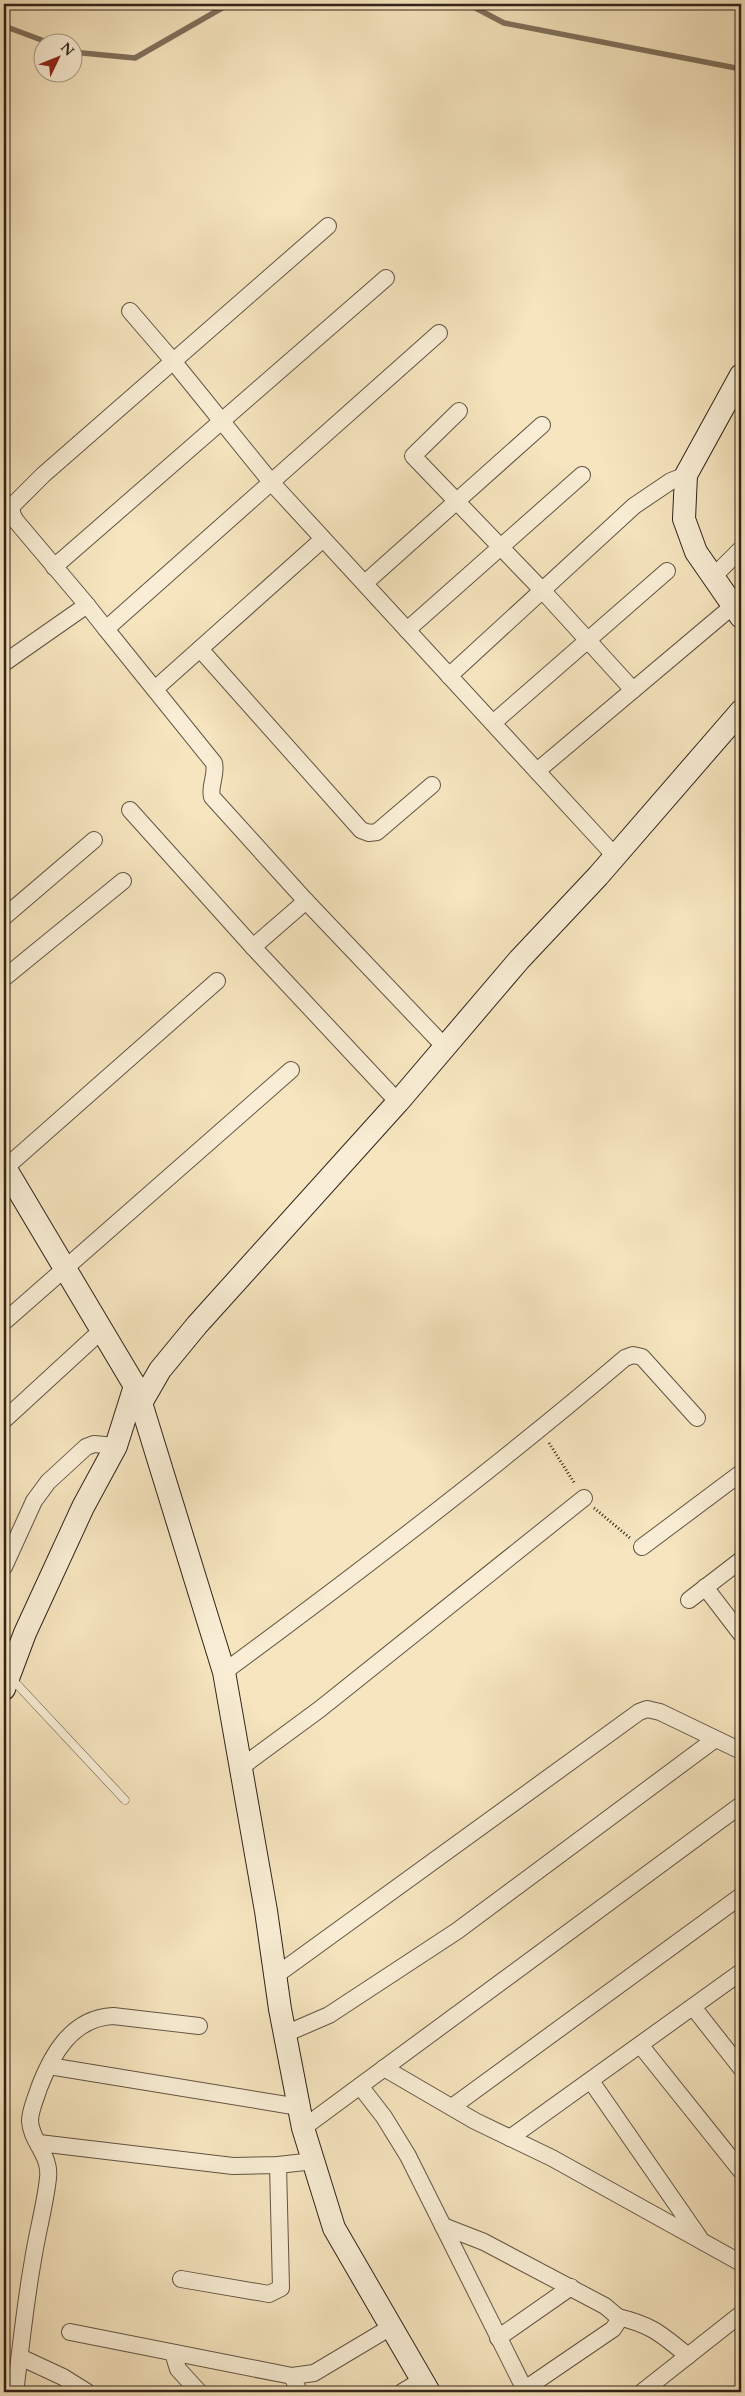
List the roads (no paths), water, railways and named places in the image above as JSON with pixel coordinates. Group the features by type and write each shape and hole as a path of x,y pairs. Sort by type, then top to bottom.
{"main road":[{"path":"738,611 696,552 684,519 686,475 741,375"},
{"path":"6,1682 25,1634 83,1507 116,1446 138,1394 197,1325 398,1102 444,1046 615,856 741,711"},
{"path":"4,1167 65,1267 138,1394 224,1672 266,1911 285,2034 301,2117 334,2228 426,2386"}],"street":[{"path":"328,226 42,475 12,506 12,514 214,763 216,770 210,792 212,797 306,901 444,1046"},
{"path":"54,567 386,278"},
{"path":"130,311 271,482 615,856"},
{"path":"106,630 439,333"},
{"path":"459,411 413,456 542,590 633,690"},
{"path":"364,584 542,425"},
{"path":"407,630 582,474"},
{"path":"449,676 634,506 671,481 686,475"},
{"path":"155,690 323,539"},
{"path":"714,576 741,549"},
{"path":"493,723 667,571"},
{"path":"4,663 87,605"},
{"path":"537,771 633,690 738,611"},
{"path":"200,649 361,830 368,833 377,832 432,785"},
{"path":"130,810 253,947 398,1102"},
{"path":"4,917 94,840"},
{"path":"4,978 123,881"},
{"path":"253,947 306,901"},
{"path":"4,1167 217,981"},
{"path":"4,1322 291,1070"},
{"path":"4,1420 102,1330"},
{"path":"224,1672 360,1572 540,1430 625,1358 633,1355 642,1357 697,1418"},
{"path":"4,1567 34,1501 48,1482 86,1447 94,1444 116,1446"},
{"path":"642,1547 741,1473"},
{"path":"240,1768 320,1709 584,1498"},
{"path":"689,1600 741,1560"},
{"path":"705,1587 741,1634"},
{"path":"275,1976 639,1712 648,1709 660,1712 714,1740 741,1751"},
{"path":"285,2034 329,2015 456,1931 714,1740"},
{"path":"49,2066 301,2117 360,2086 741,1805"},
{"path":"452,2107 741,1896"},
{"path":"510,2138 641,2046 741,1972"},
{"path":"694,2007 741,2068"},
{"path":"15,2392 14,2365 48,2178 48,2160 30,2119 33,2105 49,2066 66,2038 79,2027 99,2017 113,2016 199,2026"},
{"path":"641,2046 741,2171"},
{"path":"384,2068 452,2107 552,2158 741,2263"},
{"path":"591,2081 702,2241"},
{"path":"360,2086 380,2111 400,2142 525,2391 613,2329 618,2317"},
{"path":"39,2143 233,2166 278,2165 314,2161"},
{"path":"181,2279 269,2294 281,2288 278,2165"},
{"path":"443,2226 484,2242 571,2287 606,2306 618,2317 642,2322 688,2356"},
{"path":"498,2338 571,2287"},
{"path":"642,2392 741,2314"},
{"path":"70,2332 292,2376 314,2373 391,2327"},
{"path":"173,2353 178,2368 199,2392"},
{"path":"14,2365 64,2376 87,2392"},
{"path":"292,2376 299,2392"},
{"path":"402,2392 426,2386"}],"lane":[{"path":"6,1682 125,1800"}],"waterway":[{"path":"82,53 135,58 229,4"},
{"path":"468,4 504,23 741,69"},
{"path":"4,26 32,36"}]}
